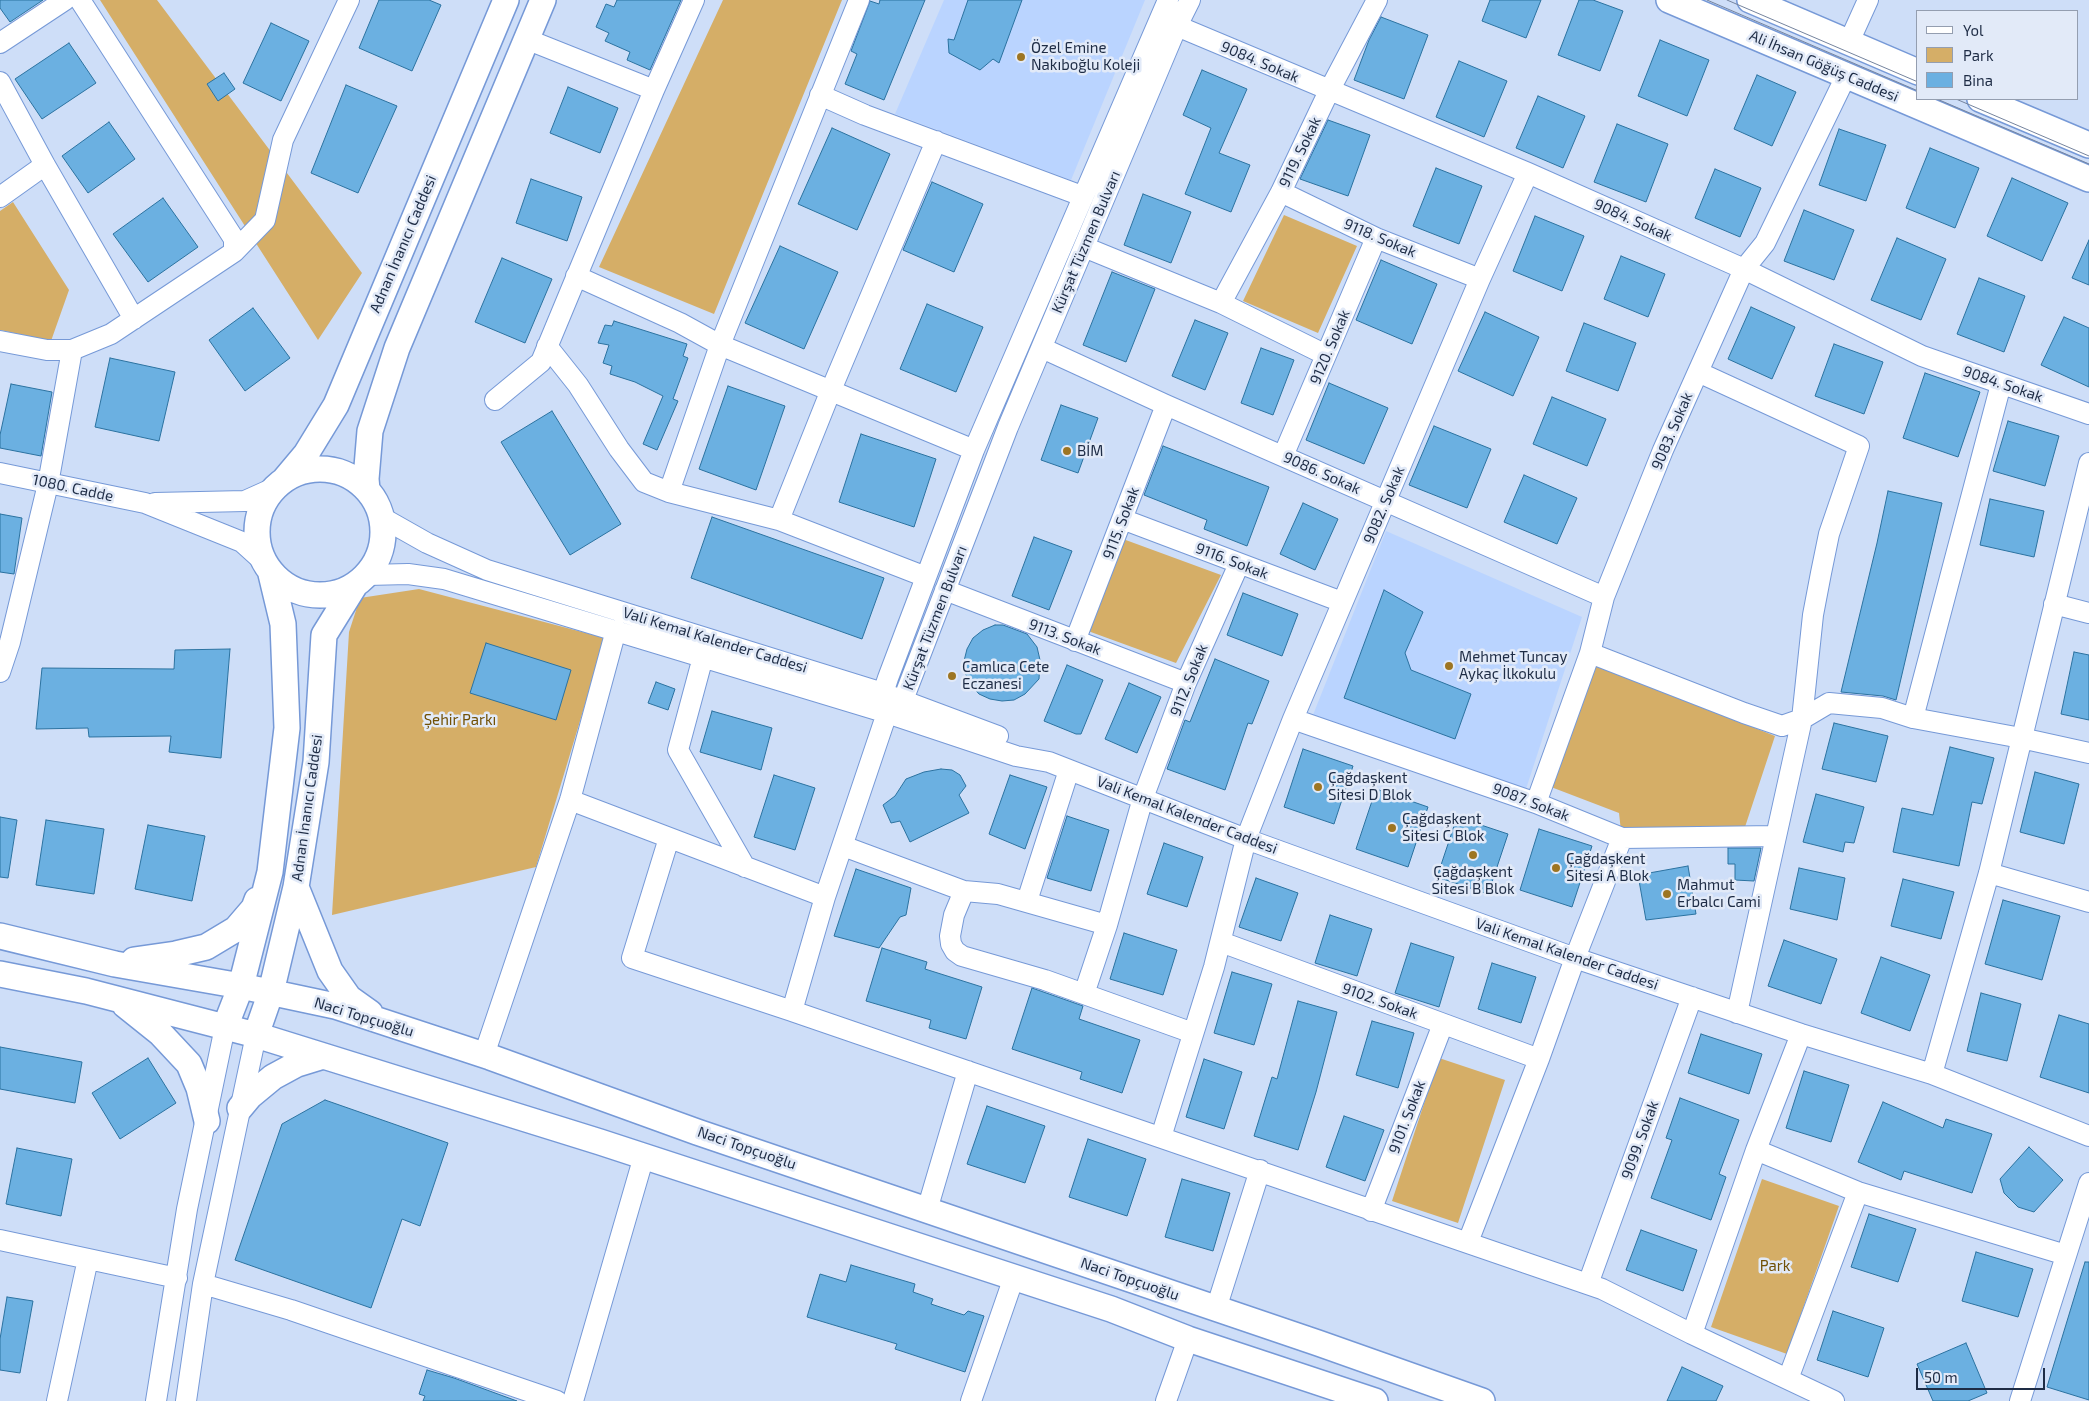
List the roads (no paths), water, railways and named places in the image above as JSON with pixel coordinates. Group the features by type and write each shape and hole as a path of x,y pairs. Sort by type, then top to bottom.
{"main road":[{"name":"Adnan İnanıcı Caddesi","path":"279,484 306,454 336,405 506,0"},
{"path":"367,490 366,479 370,431 397,348 543,0"},
{"name":"Ali İhsan Göğüş Caddesi","path":"1669,0 2089,179"},
{"name":"Ali İhsan Göğüş Caddesi","path":"1750,0 1916,71"},
{"path":"1982,100 2089,146"},
{"path":"313,469 328,469 343,473 356,480 367,490 376,502 383,532 381,548 376,562 361,580 339,593 320,596 302,594 285,586 267,567 257,538 258,515 264,501 279,484 298,472 313,469"},
{"name":"Adnan İnanıcı Caddesi","path":"225,1028 242,986 270,872 287,728 283,624 267,567"},
{"name":"Adnan İnanıcı Caddesi","path":"256,1035 271,992 296,887 316,762 324,635 361,580"},
{"path":"115,964 206,946 236,930 254,908 270,872"},
{"path":"296,887 330,971 349,998 385,1023"},
{"name":"Naci Topçuoğlu","path":"0,936 115,964 242,986 335,1006 484,1055 697,1132 1482,1401"},
{"path":"0,974 86,991 256,1035 644,1156 1014,1277 1111,1309 1188,1339 1375,1401"},
{"path":"119,1000 160,1033 189,1064 199,1088 207,1121"},
{"path":"240,1108 261,1086 273,1077 297,1064 323,1056"}],"street":[{"path":"0,43 65,0"},
{"path":"80,0 234,239 234,252"},
{"path":"0,340 47,350 72,350 111,334 234,252 265,220 283,140 349,0"},
{"path":"495,400 541,362 654,90 694,0"},
{"path":"669,492 720,345 859,0"},
{"name":"Kürşat Tüzmen Bulvarı","path":"1168,0 974,450 883,693 887,713 903,700 1008,427 1177,26 1190,0"},
{"name":"9119. Sokak","path":"1221,303 1281,192 1377,0"},
{"path":"1849,42 1868,0"},
{"name":"9084. Sokak","path":"1177,26 1528,173 1744,268 1922,356 2089,414"},
{"path":"526,39 654,90"},
{"name":"9083. Sokak","path":"1536,803 1590,653 1604,597 1663,450 1744,268 1765,243 1846,76"},
{"path":"0,82 45,165 134,319"},
{"path":"820,95 1082,196"},
{"path":"779,520 831,390 936,141"},
{"path":"0,197 45,165"},
{"name":"9082. Sokak","path":"1161,1137 1220,942 1246,839 1293,718 1342,602 1480,279 1528,173"},
{"name":"9118. Sokak","path":"1281,192 1376,238 1480,279"},
{"name":"9120. Sokak","path":"1283,456 1376,238"},
{"path":"1084,247 1221,303 1326,355"},
{"path":"576,276 680,323 720,345 974,450"},
{"path":"548,346 644,482 669,492 779,520 926,577"},
{"name":"9086. Sokak","path":"1042,348 1166,405 1604,597"},
{"path":"0,672 10,642 48,484 72,350"},
{"path":"1698,372 1859,446 1829,534 1813,615 1802,719 1737,1013"},
{"path":"1913,718 2001,384"},
{"name":"9115. Sokak","path":"1075,641 1166,405"},
{"path":"1932,1074 1990,874 2021,738 2089,463"},
{"name":"1080. Cadde","path":"0,473 145,503 242,542 267,567"},
{"name":"1080. Cadde","path":"145,503 245,501 279,484"},
{"name":"Vali Kemal Kalender Caddesi","path":"381,517 427,543 487,570 883,693 1021,744 1048,762"},
{"name":"9116. Sokak","path":"1122,519 1342,602"},
{"name":"9112. Sokak","path":"1084,994 1107,925 1143,798 1186,683 1238,564"},
{"name":"Vali Kemal Kalender Caddesi","path":"361,580 408,574 444,580 616,630 887,713 1016,756 1048,762 1246,839 1575,958 1801,1034 1932,1074 2089,1136"},
{"name":"9113. Sokak","path":"945,590 1186,683"},
{"path":"2054,604 2089,613"},
{"path":"484,1055 570,800 616,630"},
{"path":"1590,653 1782,726 1802,719 1829,703 1882,708 1913,718 2089,753"},
{"path":"703,657 678,750 745,867"},
{"path":"792,1011 825,897 887,713"},
{"name":"9087. Sokak","path":"1293,718 1536,803 1622,838 1776,836"},
{"path":"1027,901 1069,770"},
{"path":"570,800 825,897"},
{"path":"669,838 632,958 1260,1170 1602,1289 1834,1401"},
{"path":"1468,1242 1539,1060 1575,958 1622,838"},
{"path":"843,846 964,891 998,894 1107,925"},
{"path":"1990,874 2089,902"},
{"path":"964,891 954,915 950,936 950,944 962,956 1045,980 1193,1032"},
{"name":"9102. Sokak","path":"1220,942 1539,1060"},
{"name":"9099. Sokak","path":"1588,1284 1692,997"},
{"name":"9101. Sokak","path":"1371,1210 1443,1024"},
{"path":"156,1401 187,1210 225,1028"},
{"path":"1692,1334 1756,1150 1801,1034"},
{"path":"186,1401 203,1284 256,1035"},
{"path":"927,1210 968,1071"},
{"path":"1756,1150 1858,1192 2066,1255"},
{"path":"573,1401 644,1156"},
{"path":"1216,1309 1260,1170"},
{"path":"2020,1401 2089,1183"},
{"path":"1788,1379 1858,1192"},
{"path":"0,1240 177,1278"},
{"path":"57,1401 88,1259"},
{"path":"971,1401 1014,1277"},
{"path":"203,1284 291,1310 557,1401"},
{"path":"1166,1401 1188,1339"}],"tram line":[{"path":"1707,0 1916,90"},
{"path":"1727,0 1916,81"},
{"path":"1939,100 2089,164"},
{"path":"1958,100 2089,156"}],"place":[{"name":"Özel Emine Nakıboğlu Koleji","path":"1021,57"},
{"name":"BİM","path":"1067,451"},
{"name":"Mehmet Tuncay Aykaç İlkokulu","path":"1449,666"},
{"name":"Camlıca Cete Eczanesi","path":"952,676"},
{"name":"Çağdaşkent Sitesi D Blok","path":"1318,787"},
{"name":"Çağdaşkent Sitesi C Blok","path":"1392,828"},
{"name":"Çağdaşkent Sitesi B Blok","path":"1473,855"},
{"name":"Çağdaşkent Sitesi A Blok","path":"1556,868"},
{"name":"Mahmut Erbalcı Cami","path":"1667,894"}],"park label":[{"name":"Şehir Parkı","path":"460,720"},
{"name":"Park","path":"1775,1266"}]}
